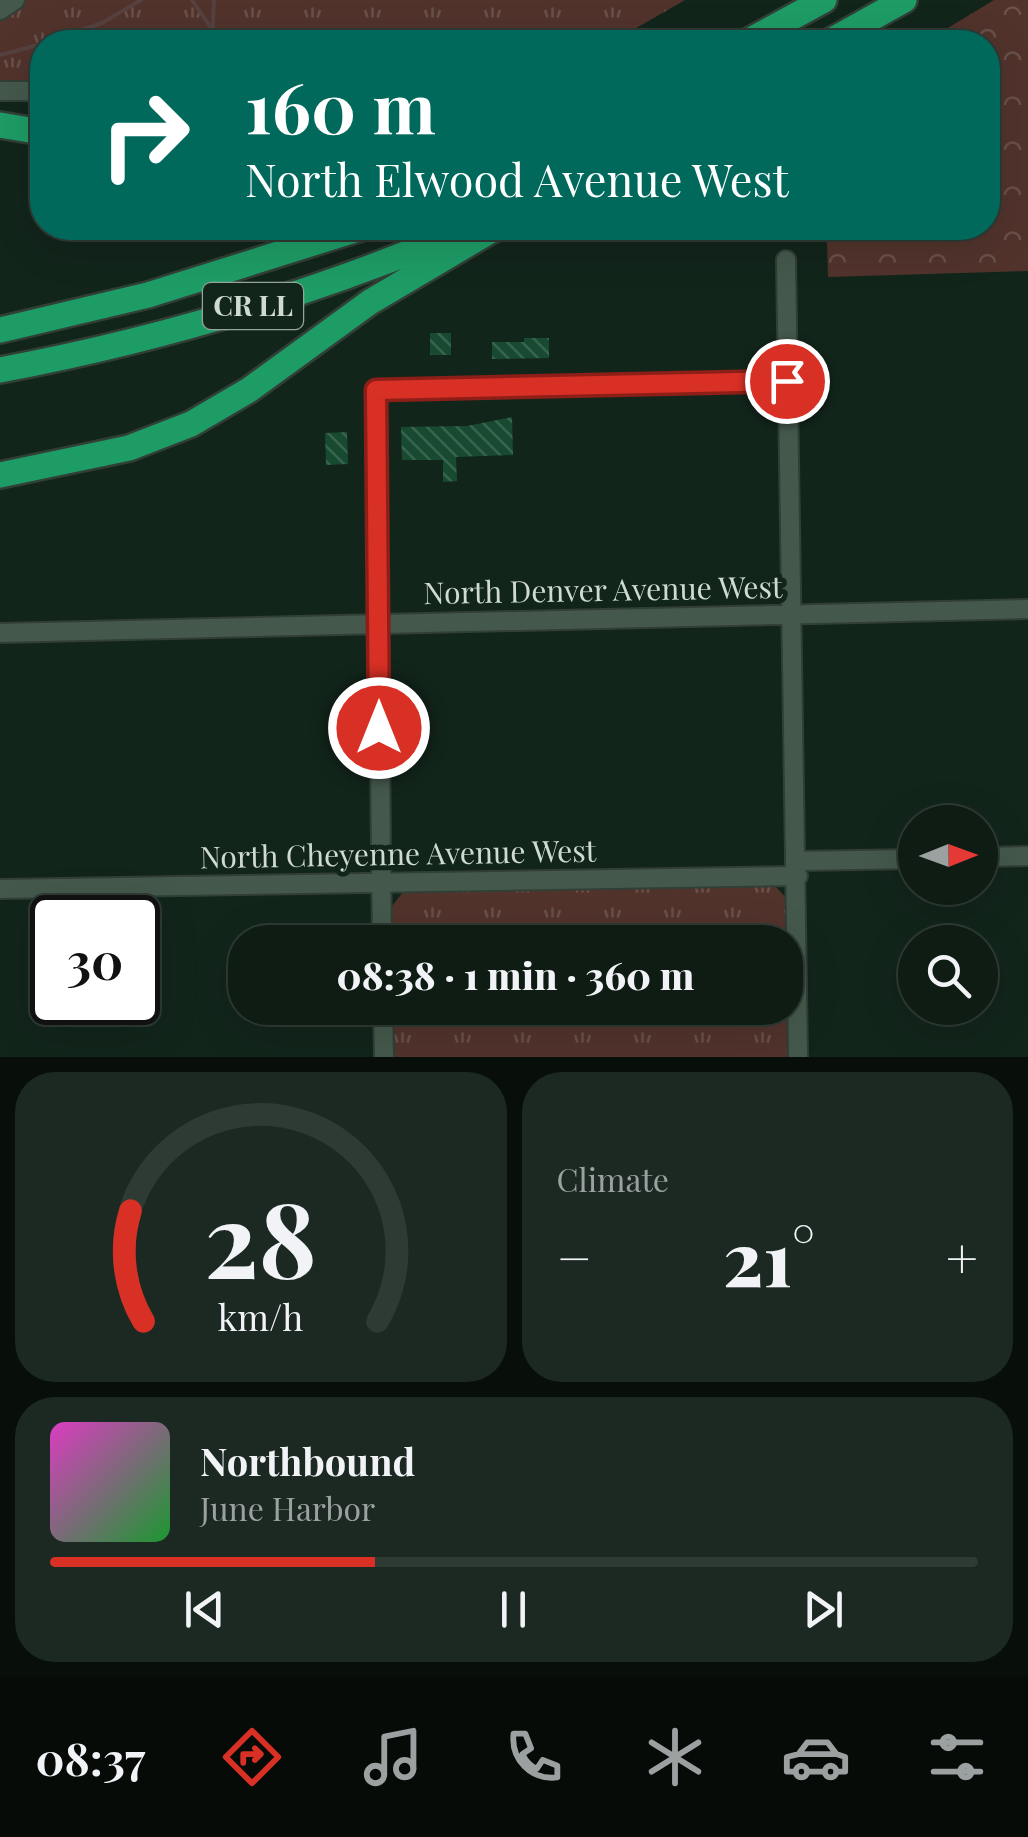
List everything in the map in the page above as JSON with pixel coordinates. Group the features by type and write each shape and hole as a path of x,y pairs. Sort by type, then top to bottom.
{"highway":[{"path":"772,29 824,0"},
{"path":"850,30 904,0"},
{"path":"0,125 30,130"},
{"path":"0,137 30,133"},
{"name":"CR LL","path":"12,328 183,285 324,240"},
{"name":"CR LL","path":"0,370 236,312 438,240"},
{"path":"0,474 129,448 191,424 249,390 370,302 475,240"}],"street":[{"path":"0,10 15,0"},
{"path":"0,91 30,92"},
{"path":"786,260 798,1057"},
{"path":"381,925 376,390 787,381"},
{"name":"North Denver Avenue West","path":"0,633 1028,609"},
{"path":"998,857 1028,856"},
{"name":"North Cheyenne Avenue West","path":"0,889 798,869 898,860"},
{"path":"383,1025 384,1057"}],"green space":[{"path":"0,0 685,0 633,30 30,30 30,102 0,100"},
{"path":"994,0 1028,0 1028,271 828,277 827,241 639,240 1000,240 1000,30 945,30"},
{"path":"774,885 789,901 789,925 392,925 392,906 404,891"},
{"path":"393,1025 790,1025 790,1057 393,1057"}],"building":[{"path":"430,333 451,333 451,355 430,355"},
{"path":"524,338 549,338 549,358 492,359 492,342 524,342"},
{"path":"512,417 513,455 456,457 457,481 443,482 443,460 402,460 401,427 467,426"},
{"path":"347,432 348,464 326,465 325,433"}],"waterway":[{"path":"81,30 102,23 141,0"},
{"path":"192,0 211,28"},
{"path":"213,30 214,0"},
{"path":"0,55 30,47"}],"route":[{"path":"379,728 376,390 787,381"}]}
